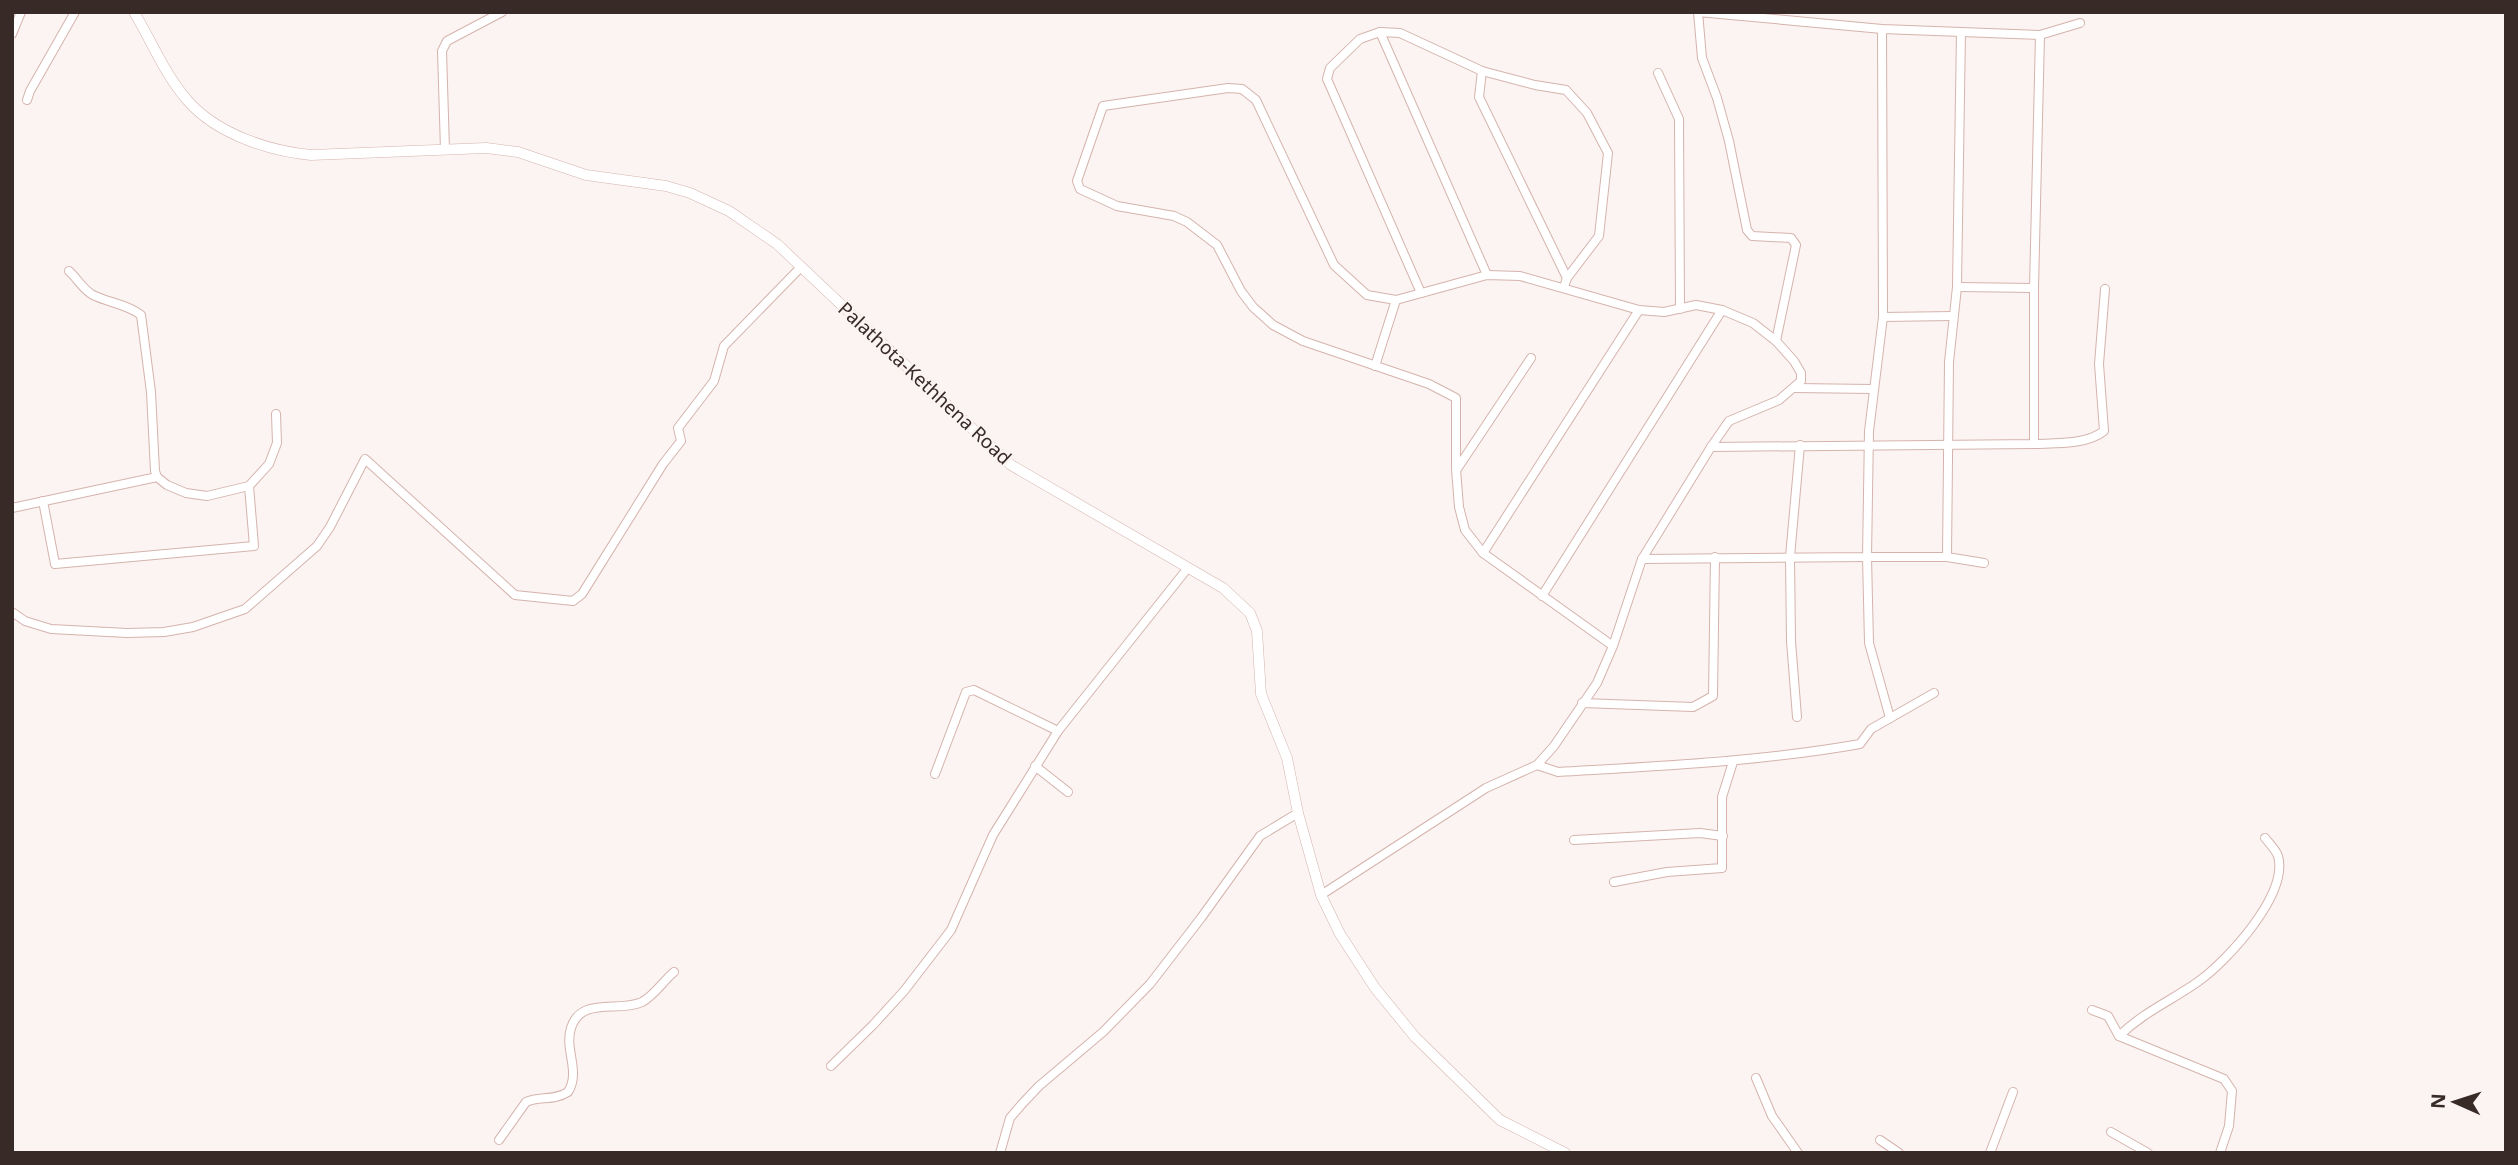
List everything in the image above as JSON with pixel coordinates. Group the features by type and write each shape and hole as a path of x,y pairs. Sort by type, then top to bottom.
{"street":[{"path":"12,34 21,12"},
{"path":"27,100 75,12"},
{"name":"Palathota-Kethhena Road","path":"134,12 160,61 189,102 216,124 287,153 311,155 478,147 518,152 586,175 666,186 691,193 748,223 777,244 1011,465 1223,588 1250,613 1257,631 1261,694 1287,758 1298,813 1321,895 1340,934 1368,977 1415,1037 1500,1120 1564,1153"},
{"path":"445,150 442,51 447,41 502,12"},
{"path":"1776,341 1797,245 1791,238 1752,236 1746,230 1729,141 1702,58 1698,12 1882,29 2040,35 2080,23"},
{"path":"1882,29 1883,317 1872,389 1867,557 1869,643 1890,718"},
{"path":"1380,32 1487,275"},
{"path":"1421,293 1327,79 1330,68 1360,39 1380,32 1399,33 1482,71 1566,90 1587,113 1608,153 1599,236 1567,278 1564,287"},
{"path":"1947,556 1949,362 1957,287 1961,32"},
{"path":"2034,444 2034,288 2040,35"},
{"path":"1482,71 1479,97 1567,278"},
{"path":"1658,73 1679,119 1680,309"},
{"path":"1321,895 1486,788 1537,765 1554,746 1597,683 1613,646 1642,559 1711,447 1729,421 1779,400 1801,381 1801,373 1776,341 1753,323 1722,310 1696,305 1664,312 1639,310 1520,276 1487,275 1396,300 1367,295 1334,265 1256,100 1242,89 1228,88 1103,106 1077,181 1080,189 1116,205 1174,216 1187,222 1217,245 1241,291 1253,307 1273,325 1303,341 1429,384 1455,398 1459,507 1465,530 1483,553 1613,646"},
{"path":"12,612 25,621 51,629 127,633 164,632 193,627 244,609 317,546 330,527 365,458 515,595 573,601 582,594 663,464 681,441 678,428 714,381 724,346 801,267"},
{"path":"69,271 84,289 93,295 132,308 141,315 151,392 155,471 157,477 167,485 186,493 207,496 248,486 269,464 277,443 276,414"},
{"path":"1957,287 2034,288"},
{"path":"1711,447 2034,444 2097,436 2104,430 2099,364 2105,289"},
{"path":"1375,366 1396,300"},
{"path":"1483,553 1639,310"},
{"path":"1542,596 1722,310"},
{"path":"1883,317 1953,316"},
{"path":"1457,469 1531,358"},
{"path":"1795,388 1872,389"},
{"path":"1797,717 1791,641 1790,557 1800,445"},
{"path":"12,508 157,477"},
{"path":"43,501 55,564 254,546 248,486"},
{"path":"1642,559 1947,556 1984,563"},
{"path":"1582,704 1693,707 1713,696 1715,557"},
{"path":"831,1066 904,991 951,930 993,835 1035,766 1058,731 1187,569"},
{"path":"935,774 965,692 974,691 1058,731"},
{"path":"1537,765 1558,772 1733,762 1792,756 1860,744 1871,729 1934,693"},
{"path":"1614,882 1667,872 1722,868 1722,797 1733,762"},
{"path":"1035,766 1068,792"},
{"path":"1000,1153 1010,1118 1022,1104 1102,1032 1150,984 1202,918 1260,836 1298,813"},
{"path":"1574,840 1700,833 1723,836"},
{"path":"2119,1036 2137,1018 2200,980 2229,954 2257,922 2277,881 2278,856 2265,838"},
{"path":"499,1140 526,1102 558,1098 568,1092 574,1077 569,1035 578,1015 591,1009 624,1007 646,1000 674,972"},
{"path":"2092,1010 2108,1016 2119,1036 2224,1079 2232,1091 2229,1126 2220,1153"},
{"path":"1756,1078 1772,1116 1798,1153"},
{"path":"1990,1153 2013,1092"},
{"path":"2112,1132 2148,1153"},
{"path":"1880,1140 1899,1153"}]}
